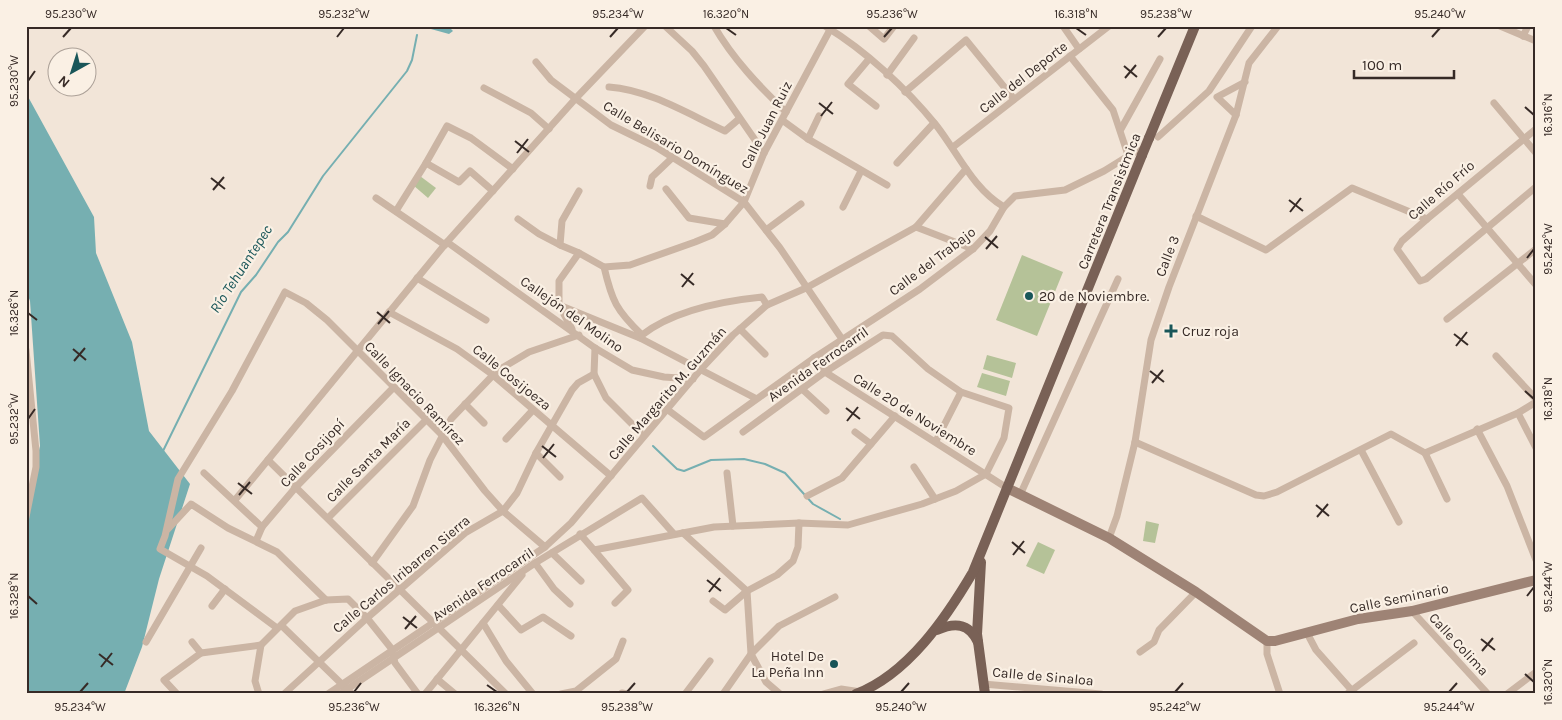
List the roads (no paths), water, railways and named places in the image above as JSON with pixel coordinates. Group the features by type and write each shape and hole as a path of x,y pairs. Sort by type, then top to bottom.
{"main road":[{"name":"Carretera Transistmica","path":"858,693 891,674 936,630 965,586 983,554 1007,488 1140,152 1153,138 1195,26"},
{"name":"Carretera Transistmica","path":"983,554 979,579 978,643 984,689"},
{"path":"936,630 950,624 957,624 966,627 974,634 978,643"}],"street":[{"path":"235,500 356,350 446,244 584,90 645,26"},
{"path":"665,26 692,51 764,153"},
{"path":"714,26 731,53 765,92 786,112"},
{"path":"869,26 884,39 894,26"},
{"path":"1063,26 1079,49"},
{"name":"Calle del Deporte","path":"953,147 1109,26"},
{"path":"1153,138 1209,91 1252,26"},
{"name":"Calle 3","path":"1108,538 1117,516 1135,442 1152,340 1169,286 1236,115 1249,63 1278,26"},
{"path":"1500,26 1536,41"},
{"path":"1523,36 1528,26"},
{"path":"829,28 869,59 905,92 934,123 989,198 1004,207 1015,196 1065,190 1104,171 1128,155 1140,152"},
{"name":"Calle Juan Ruiz","path":"604,267 630,266 648,260 712,235 725,224 744,202 764,153 829,28"},
{"path":"887,75 914,38"},
{"path":"905,92 966,40 1014,99"},
{"path":"1070,56 1113,110 1121,129 1128,155"},
{"path":"869,59 848,84 876,106"},
{"path":"1121,129 1160,59"},
{"name":"Calle Belisario Domínguez","path":"536,62 551,80 611,125 656,147 744,202 766,230 842,339"},
{"path":"1217,97 1245,82"},
{"path":"609,87 631,89 646,94 725,131 739,119"},
{"path":"484,88 531,113 549,129"},
{"path":"1209,91 1236,115"},
{"path":"1494,103 1536,153"},
{"path":"808,139 819,116"},
{"path":"782,120 808,139 888,185"},
{"path":"897,163 934,123"},
{"path":"396,211 447,126 471,138 513,169"},
{"name":"Calle Río Frío","path":"1488,227 1426,279 1420,281 1397,249 1402,241 1493,162 1536,129"},
{"path":"650,186 652,177 672,158"},
{"path":"426,163 459,182 470,171 492,191"},
{"name":"Calle Margarito M. Guzmán","path":"347,689 392,651 545,547 571,523 701,370 740,329 767,305 806,288 916,227 966,169"},
{"path":"843,207 861,171"},
{"path":"1488,227 1536,187"},
{"path":"1196,216 1266,250 1352,188 1427,219"},
{"path":"666,189 689,218 725,224"},
{"path":"560,245 562,221 579,191"},
{"path":"1458,194 1536,285"},
{"name":"Callejón del Molino","path":"376,198 576,333 595,348 632,370 664,377 693,380"},
{"path":"766,230 800,204"},
{"name":"Calle del Trabajo","path":"668,410 704,437 755,398 920,289 973,249 990,232 1004,207"},
{"path":"518,219 539,234 604,267 612,299 624,318 641,336"},
{"path":"916,227 973,249"},
{"path":"1447,319 1536,249"},
{"path":"372,563 412,506 442,435 451,420 465,404 493,375 530,352 576,333 559,305 559,281 579,253"},
{"path":"417,278 486,320"},
{"path":"1020,495 1118,279"},
{"name":"Calle Ignacio Ramírez","path":"167,530 178,479 232,390 285,292 306,303 328,320 442,435 485,491 503,510 545,547"},
{"path":"641,336 656,325 692,311 762,297 767,305"},
{"path":"559,305 641,336 755,398"},
{"name":"Calle Cosijoeza","path":"388,312 457,350 493,375 611,476"},
{"path":"740,329 765,354"},
{"name":"Avenida Ferrocarril","path":"743,432 825,372 883,334 892,336 928,369 961,392"},
{"path":"595,348 594,374 606,398 640,432"},
{"path":"26,350 36,467 26,517"},
{"path":"1425,453 1518,413 1536,401 1496,356"},
{"name":"Calle 20 de Noviembre","path":"814,358 825,372 1007,488"},
{"name":"Calle Carlos Iribarren Sierra","path":"284,694 367,618 466,533 503,510 517,493 536,452 572,390 578,383 594,374"},
{"name":"Calle Cosijopí","path":"256,541 262,527 296,488 394,387"},
{"path":"802,389 826,411"},
{"path":"594,550 674,534 733,526 799,523 848,525 935,499 956,491 986,474 1004,438 1009,408 961,392 936,441"},
{"path":"465,404 484,423"},
{"path":"506,439 533,410"},
{"path":"1518,413 1536,448"},
{"path":"807,496 842,478 896,416"},
{"name":"Calle Santa María","path":"328,518 426,420"},
{"path":"1477,430 1506,486 1534,547 1536,560"},
{"path":"856,432 871,444"},
{"path":"1135,442 1264,496 1277,492 1391,434 1425,453 1447,499"},
{"path":"1361,450 1399,522"},
{"path":"536,452 560,477"},
{"path":"268,460 400,591 462,648 506,694"},
{"path":"914,467 935,499"},
{"path":"204,472 262,527"},
{"path":"727,473 733,526"},
{"path":"1007,488 1108,538 1196,592 1267,641 1268,654 1280,694"},
{"name":"Avenida Ferrocarril","path":"340,694 535,563 642,498 674,534"},
{"path":"326,600 277,552 191,504 167,530 160,550 226,589 279,627 347,689"},
{"path":"713,600 725,610 747,592 777,575 793,561 798,547 799,523"},
{"path":"683,533 747,592 752,642 751,654 766,682 780,694"},
{"path":"580,534 628,590 615,603"},
{"path":"146,642 201,548"},
{"path":"552,553 581,581"},
{"path":"535,563 554,589 570,604"},
{"path":"425,694 525,570"},
{"name":"Calle Seminario","path":"1267,641 1275,641 1358,619 1412,611 1536,580"},
{"path":"212,606 226,589"},
{"path":"1140,652 1154,642 1159,630 1196,592"},
{"path":"723,694 751,654 779,626 834,597"},
{"path":"259,694 255,681 261,645 295,611 326,600 348,599 367,618 392,651 394,659 418,694"},
{"path":"498,605 521,630 543,617 571,636"},
{"name":"Calle Colima","path":"1412,611 1488,694"},
{"path":"483,623 506,661 533,694"},
{"path":"1308,633 1316,650 1351,693 1414,643"},
{"path":"561,694 576,691 616,659 623,640"},
{"path":"192,642 201,653"},
{"path":"177,694 164,680 201,653 261,645"},
{"path":"685,694 710,661"},
{"path":"1506,694 1536,672"},
{"path":"437,679 455,694"},
{"path":"328,694 347,689"},
{"path":"822,694 841,689 858,693"},
{"name":"Calle de Sinaloa","path":"984,689 1101,694"},
{"path":"622,694 627,694"}],"water":[{"path":"420,26 448,26 453,31 449,34"},
{"path":"26,93 94,217 96,253 132,342 149,431 190,484 159,579 142,647 124,694 26,694 26,507 40,446 30,301 26,290"}],"waterway":[{"name":"Río Tehuantepec","path":"163,451 241,292 256,275 278,242 288,232 323,176 407,71 412,60 417,35"},
{"path":"653,446 677,469 684,471 711,460 744,459 765,464 785,473 813,504 840,519"}],"place":[{"name":"20 de Noviembre.","path":"1029,296"},
{"name":"Cruz roja","path":"1171,331"},
{"name":"Hotel De La Peña Inn","path":"834,664"}]}
